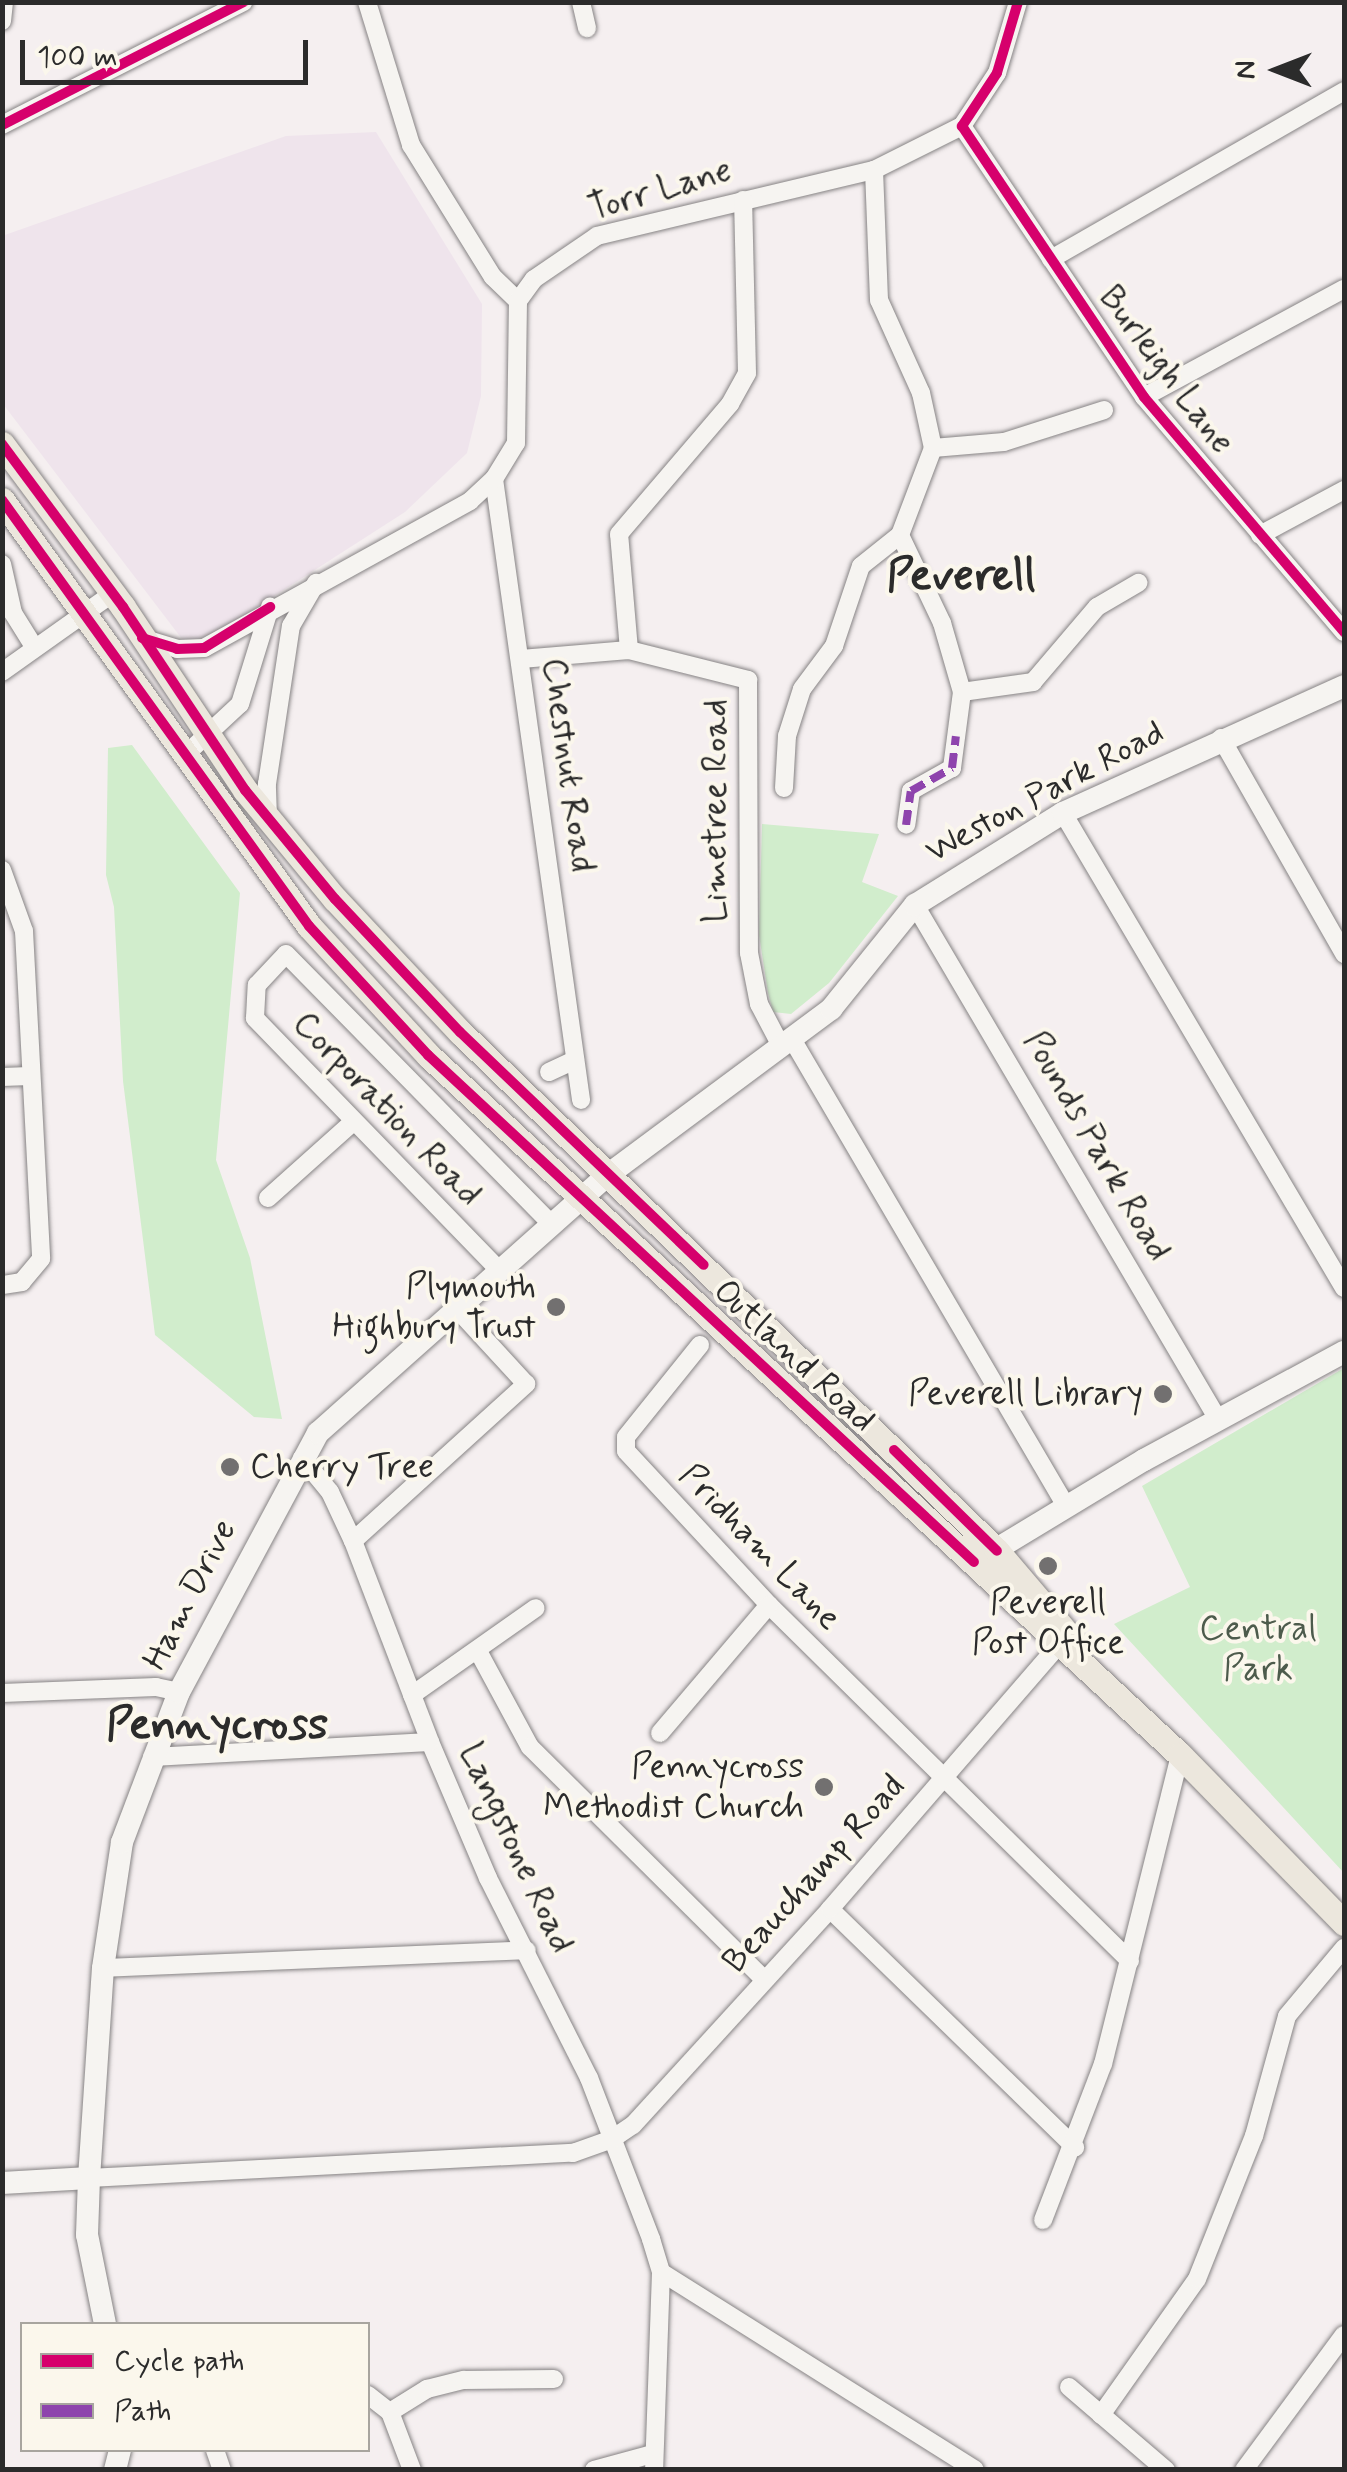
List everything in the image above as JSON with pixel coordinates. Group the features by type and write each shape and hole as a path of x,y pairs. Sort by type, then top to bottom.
{"main road":[{"name":"Outland Road","path":"2,444 113,593 268,818 460,1032 609,1174 986,1556 1137,1716"},
{"name":"Outland Road","path":"2,500 310,928 428,1055 986,1556 1058,1646 1180,1754 1344,1923"}],"street":[{"path":"2,21 4,2"},
{"path":"2,125 244,2"},
{"path":"142,638 177,649 204,648 270,607 470,501 494,480 516,443 518,301 492,277 411,145 367,2"},
{"path":"581,2 587,28"},
{"name":"Torr Lane","path":"518,301 534,278 597,236 874,170 962,126 997,73 1018,2"},
{"path":"1051,260 1344,91"},
{"name":"Burleigh Lane","path":"962,126 1144,396 1344,632"},
{"path":"784,788 787,736 802,689 834,646 861,566 900,535 934,448 926,406 879,300 874,170"},
{"path":"629,650 620,534 730,404 747,373 743,200"},
{"path":"1144,396 1344,289"},
{"path":"934,448 1004,442 1104,410"},
{"name":"Chestnut Road","path":"494,480 581,1100"},
{"path":"1260,535 1344,490"},
{"path":"900,535 942,623 962,692 952,768 911,791 906,826"},
{"path":"2,564 13,614 34,647"},
{"path":"268,818 266,784 291,626 316,583"},
{"path":"962,692 1032,682 1097,607 1138,583"},
{"path":"2,672 113,593"},
{"path":"184,756 210,736 240,704 270,607"},
{"name":"Limetree Road","path":"521,660 629,650 748,680 749,953 759,1004 786,1043"},
{"name":"Weston Park Road","path":"585,1199 609,1174 831,1009 915,906 1063,813 1221,738 1344,686"},
{"path":"1221,738 1344,954"},
{"path":"1063,813 1344,1288"},
{"path":"2,870 21,908 40,1259 22,1282 2,1285"},
{"name":"Pounds Park Road","path":"915,906 1220,1422"},
{"name":"Corporation Road","path":"499,1270 255,1018 256,985 286,954 552,1226"},
{"path":"786,1043 1066,1506"},
{"path":"549,1072 575,1060"},
{"path":"2,1078 30,1076"},
{"path":"268,1198 353,1122"},
{"name":"Ham Drive","path":"105,2322 88,2235 104,1968 122,1842 179,1692 318,1433 499,1270 585,1199"},
{"path":"352,1542 526,1384 456,1308"},
{"name":"Pridham Lane","path":"700,1346 626,1437 626,1451 769,1605 1130,1961"},
{"path":"986,1556 1066,1506 1344,1352"},
{"name":"Langstone Road","path":"302,1458 330,1492 430,1742 612,2139 661,2272"},
{"path":"660,1733 769,1605"},
{"path":"412,1695 536,1608"},
{"name":"Beauchamp Road","path":"612,2139 633,2125 763,1978 830,1909 1058,1646"},
{"path":"478,1651 530,1746 763,1978"},
{"path":"2,1693 156,1687 179,1692"},
{"path":"152,1758 430,1742"},
{"path":"1042,2220 1075,2146 1130,1961 1180,1754"},
{"path":"830,1909 1075,2146"},
{"path":"1101,2415 1197,2279 1254,2136 1287,2016 1344,1948"},
{"path":"104,1968 527,1950"},
{"path":"2,2183 573,2153 612,2139"},
{"path":"594,2470 653,2462 661,2272"},
{"path":"661,2272 964,2467"},
{"path":"1244,2470 1344,2335"},
{"path":"390,2412 427,2389 464,2380 554,2379"},
{"path":"1069,2388 1166,2470"},
{"path":"370,2397 390,2412 412,2470"}],"shaded area":[{"path":"376,132 482,304 481,396 467,453 405,512 204,641 182,639 3,404 2,236 286,136"}],"green space":[{"path":"132,745 240,893 216,1160 250,1258 282,1419 254,1417 155,1335 123,1081 114,907 106,875 108,748"},
{"path":"762,824 879,834 862,882 898,896 829,983 791,1014 773,1012 759,935"},
{"name":"Central Park","path":"1344,1368 1344,1873 1114,1624 1190,1587 1142,1486"}],"marked path":[{"path":"906,825 911,791 952,768 956,736"}],"cycle path":[{"path":"2,125 243,2"},
{"path":"1018,2 997,73 962,126 1144,397 1344,632"},
{"path":"2,444 123,607 245,790 335,899 460,1032 704,1265"},
{"path":"2,500 309,926 428,1055 974,1562"},
{"path":"142,638 177,649 204,648 270,607"},
{"path":"894,1450 997,1551"}],"place":[{"name":"Plymouth Highbury Trust","path":"556,1307"},
{"name":"Peverell Library","path":"1163,1394"},
{"name":"Cherry Tree","path":"230,1467"},
{"name":"Peverell Post Office","path":"1048,1566"},
{"name":"Pennycross Methodist Church","path":"824,1787"}],"district":[{"name":"Peverell","path":"961,577"},
{"name":"Pennycross","path":"217,1726"}]}
